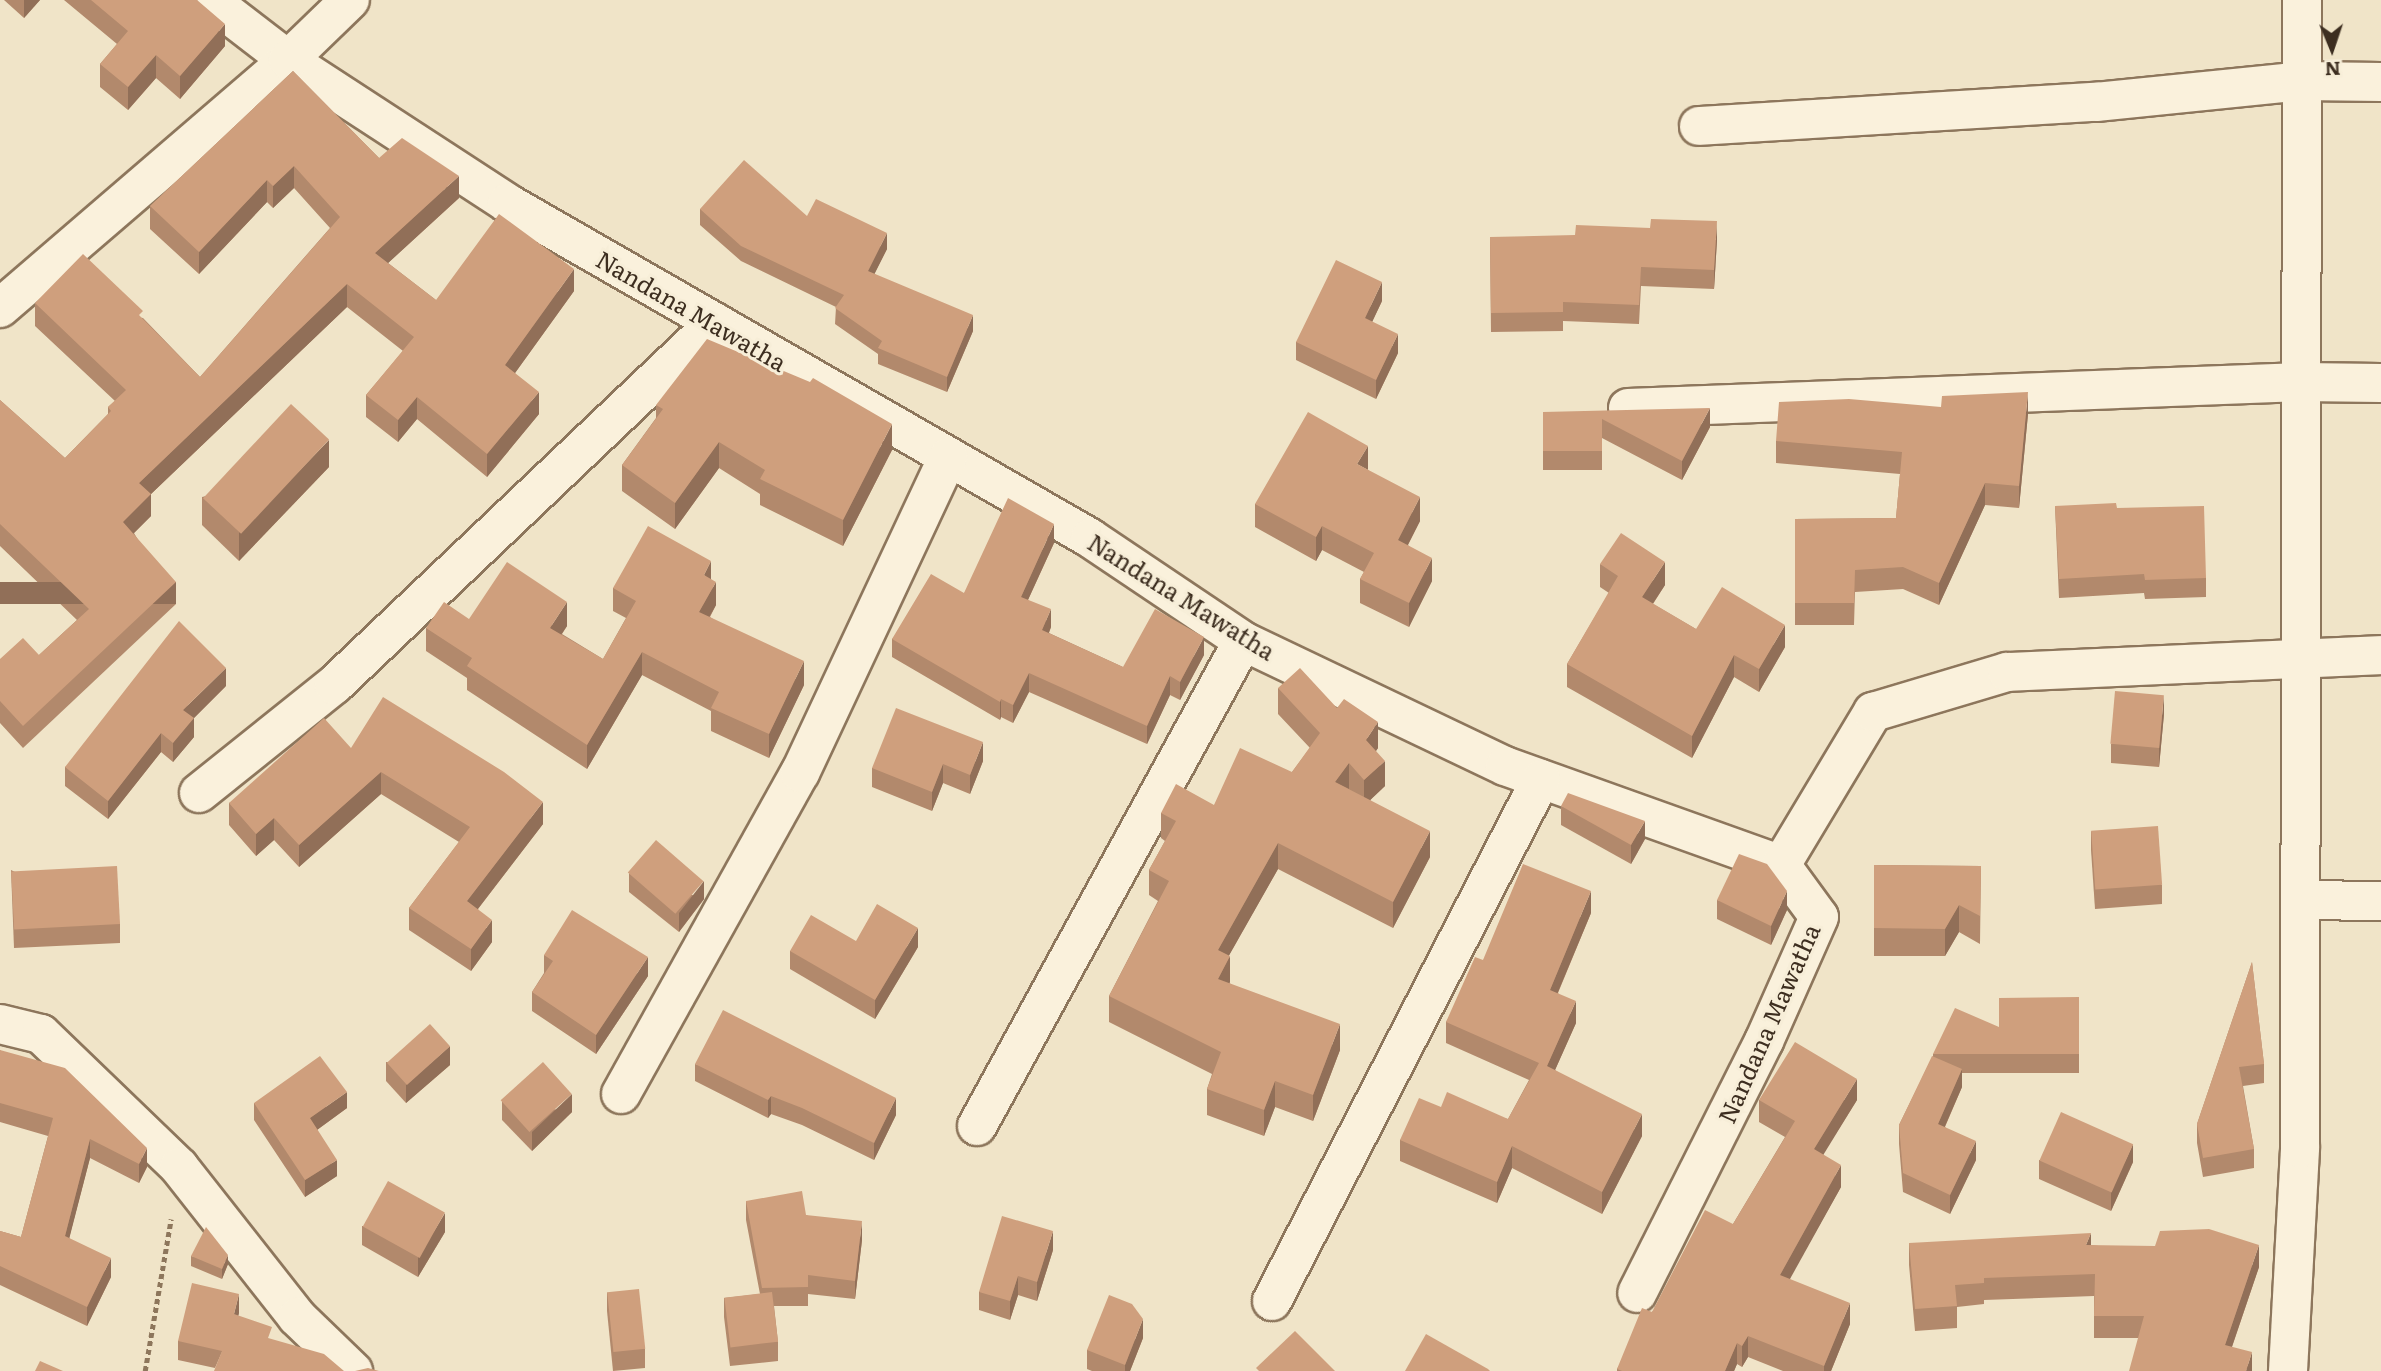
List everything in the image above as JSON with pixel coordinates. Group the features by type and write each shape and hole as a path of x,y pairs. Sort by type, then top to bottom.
{"street":[{"name":"Nandana Mawatha","path":"210,0 288,60 507,203 1090,538 1243,641 1541,779 1781,865 1819,918 1764,1041 1637,1293"},
{"path":"0,308 288,60 350,0"},
{"path":"2288,1371 2300,1148 2302,0"},
{"path":"1699,126 2096,102 2302,81 2381,82"},
{"path":"199,793 334,685 715,323"},
{"path":"1628,408 2301,382 2381,383"},
{"path":"621,1094 800,774 948,457"},
{"path":"977,1126 1243,641"},
{"path":"1781,865 1872,712 2007,672 2301,656 2381,655"},
{"path":"1272,1301 1541,779"},
{"path":"2300,900 2381,901"},
{"path":"0,1024 41,1034 179,1167 297,1317 353,1371"}],"path":[{"path":"145,1371 179,1167"}],"building":[{"path":"91,0 197,0 225,24 180,76 156,55 128,87 100,64 128,31"},
{"path":"293,71 379,158 402,138 459,176 375,253 436,300 499,214 574,269 505,365 539,392 487,454 417,397 398,420 366,395 414,337 347,284 139,483 151,494 123,522 176,582 23,726 0,701 0,659 23,638 39,655 89,609 0,524 0,400 65,458 111,411 108,407 126,390 35,303 83,254 143,311 139,315 200,377 340,217 294,166 273,186 267,180 199,252 150,206"},
{"path":"744,160 807,216 816,199 887,233 868,271 973,315 947,377 878,348 882,341 835,308 844,295 741,246 700,209"},
{"path":"1651,219 1717,221 1714,270 1641,267 1639,305 1563,302 1563,312 1491,313 1490,237 1575,235 1576,225 1650,228"},
{"path":"1336,260 1382,282 1365,318 1398,334 1376,380 1296,342"},
{"path":"707,339 810,382 813,378 892,424 843,520 760,479 765,470 719,442 675,503 622,465 663,409 656,405"},
{"path":"2028,392 2019,486 1985,483 1939,583 1903,567 1855,570 1854,603 1795,603 1795,519 1896,518 1902,452 1776,441 1779,402 1849,399 1941,407 1942,396"},
{"path":"291,404 329,439 241,534 203,498"},
{"path":"1710,408 1682,461 1602,419 1602,451 1543,451 1543,412"},
{"path":"1308,412 1368,446 1357,464 1420,497 1398,540 1432,558 1409,603 1360,579 1374,553 1322,526 1316,537 1255,504"},
{"path":"1008,498 1054,524 1021,597 1051,609 1042,630 1123,667 1155,609 1204,637 1180,682 1170,676 1147,726 1029,673 1013,705 1001,699 1000,702 892,639 931,574 964,593"},
{"path":"2116,503 2117,508 2204,506 2206,578 2145,580 2144,574 2059,579 2055,506"},
{"path":"648,526 711,561 704,575 716,582 699,612 804,661 769,734 711,708 719,692 642,652 587,745 467,666 472,658 426,628 444,602 469,619 507,562 567,602 550,628 603,659 636,601 613,588"},
{"path":"1621,533 1665,562 1642,597 1696,629 1722,587 1785,625 1759,669 1734,655 1692,736 1567,664 1618,576 1600,564"},
{"path":"179,621 226,668 183,710 194,718 173,743 161,733 108,801 65,767"},
{"path":"1300,668 1337,708 1344,699 1378,722 1366,740 1385,761 1364,780 1349,763 1335,782 1430,831 1393,902 1278,843 1218,950 1230,956 1218,979 1340,1024 1313,1095 1275,1081 1264,1110 1207,1089 1221,1052 1109,996 1169,881 1149,870 1176,821 1161,813 1176,784 1214,805 1240,748 1292,772 1320,733 1278,688"},
{"path":"2115,691 2164,695 2159,748 2110,744"},
{"path":"383,697 504,772 543,802 467,901 492,920 471,949 409,908 470,827 381,772 299,845 274,818 256,834 229,803 324,718 351,748"},
{"path":"896,708 983,742 970,775 943,764 932,792 872,768"},
{"path":"1568,793 1645,821 1631,845 1561,806"},
{"path":"2158,826 2162,885 2095,890 2091,831"},
{"path":"656,840 704,881 675,914 628,872"},
{"path":"1739,854 1767,864 1787,891 1771,926 1717,900"},
{"path":"1523,864 1591,891 1550,990 1576,1001 1547,1066 1642,1114 1602,1192 1512,1146 1497,1182 1400,1140 1419,1098 1441,1107 1447,1092 1508,1119 1539,1063 1446,1022 1475,957 1483,960"},
{"path":"1874,865 1981,866 1980,916 1959,905 1945,929 1874,928"},
{"path":"117,866 120,924 14,929 11,872"},
{"path":"877,904 918,928 875,1000 790,951 811,915 856,941"},
{"path":"572,910 648,957 596,1035 532,992 553,961 544,955"},
{"path":"2252,962 2264,1064 2239,1067 2254,1149 2203,1158 2197,1124"},
{"path":"2079,997 2079,1054 1933,1054 1955,1008 1999,1027 1999,998"},
{"path":"723,1010 896,1098 874,1143 802,1108 771,1096 768,1100 695,1064"},
{"path":"430,1024 450,1046 407,1085 387,1063"},
{"path":"1795,1042 1857,1079 1814,1149 1841,1165 1780,1275 1850,1303 1824,1366 1748,1336 1742,1346 1737,1343 1725,1371 1617,1369 1642,1308 1652,1312 1705,1210 1733,1224 1795,1121 1759,1100"},
{"path":"0,1050 65,1068 147,1148 139,1164 90,1139 65,1236 111,1258 87,1307 0,1266 0,1231 21,1237 53,1118 0,1103"},
{"path":"320,1056 347,1092 310,1118 337,1160 305,1180 254,1103"},
{"path":"1932,1056 1962,1069 1938,1124 1976,1141 1950,1195 1903,1173 1899,1125"},
{"path":"543,1062 572,1094 529,1132 501,1100"},
{"path":"2061,1112 2133,1144 2112,1193 2039,1160"},
{"path":"388,1181 445,1213 420,1258 363,1226"},
{"path":"802,1191 806,1215 862,1221 855,1281 808,1275 808,1287 762,1288 746,1201"},
{"path":"1002,1216 1053,1231 1037,1282 1018,1276 1010,1301 979,1292"},
{"path":"206,1227 228,1255 222,1269 191,1256"},
{"path":"2209,1229 2259,1245 2225,1345 2252,1352 2246,1371 2129,1371 2144,1316 2094,1316 2095,1274 1984,1278 1984,1283 1955,1285 1957,1306 1915,1309 1909,1243 2091,1233 2086,1245 2155,1246 2160,1231"},
{"path":"192,1283 239,1294 234,1314 272,1327 268,1338 324,1354 344,1371 214,1371 222,1351 178,1341"},
{"path":"639,1289 645,1349 613,1352 607,1292"},
{"path":"772,1292 778,1342 730,1347 724,1298"},
{"path":"1109,1295 1132,1304 1143,1319 1125,1365 1087,1350"},
{"path":"1295,1331 1335,1371 1259,1371 1256,1368"},
{"path":"1426,1334 1488,1369 1490,1371 1405,1371"},
{"path":"40,1361 63,1371 35,1371"},
{"path":"368,1368 379,1371 355,1371"}]}
